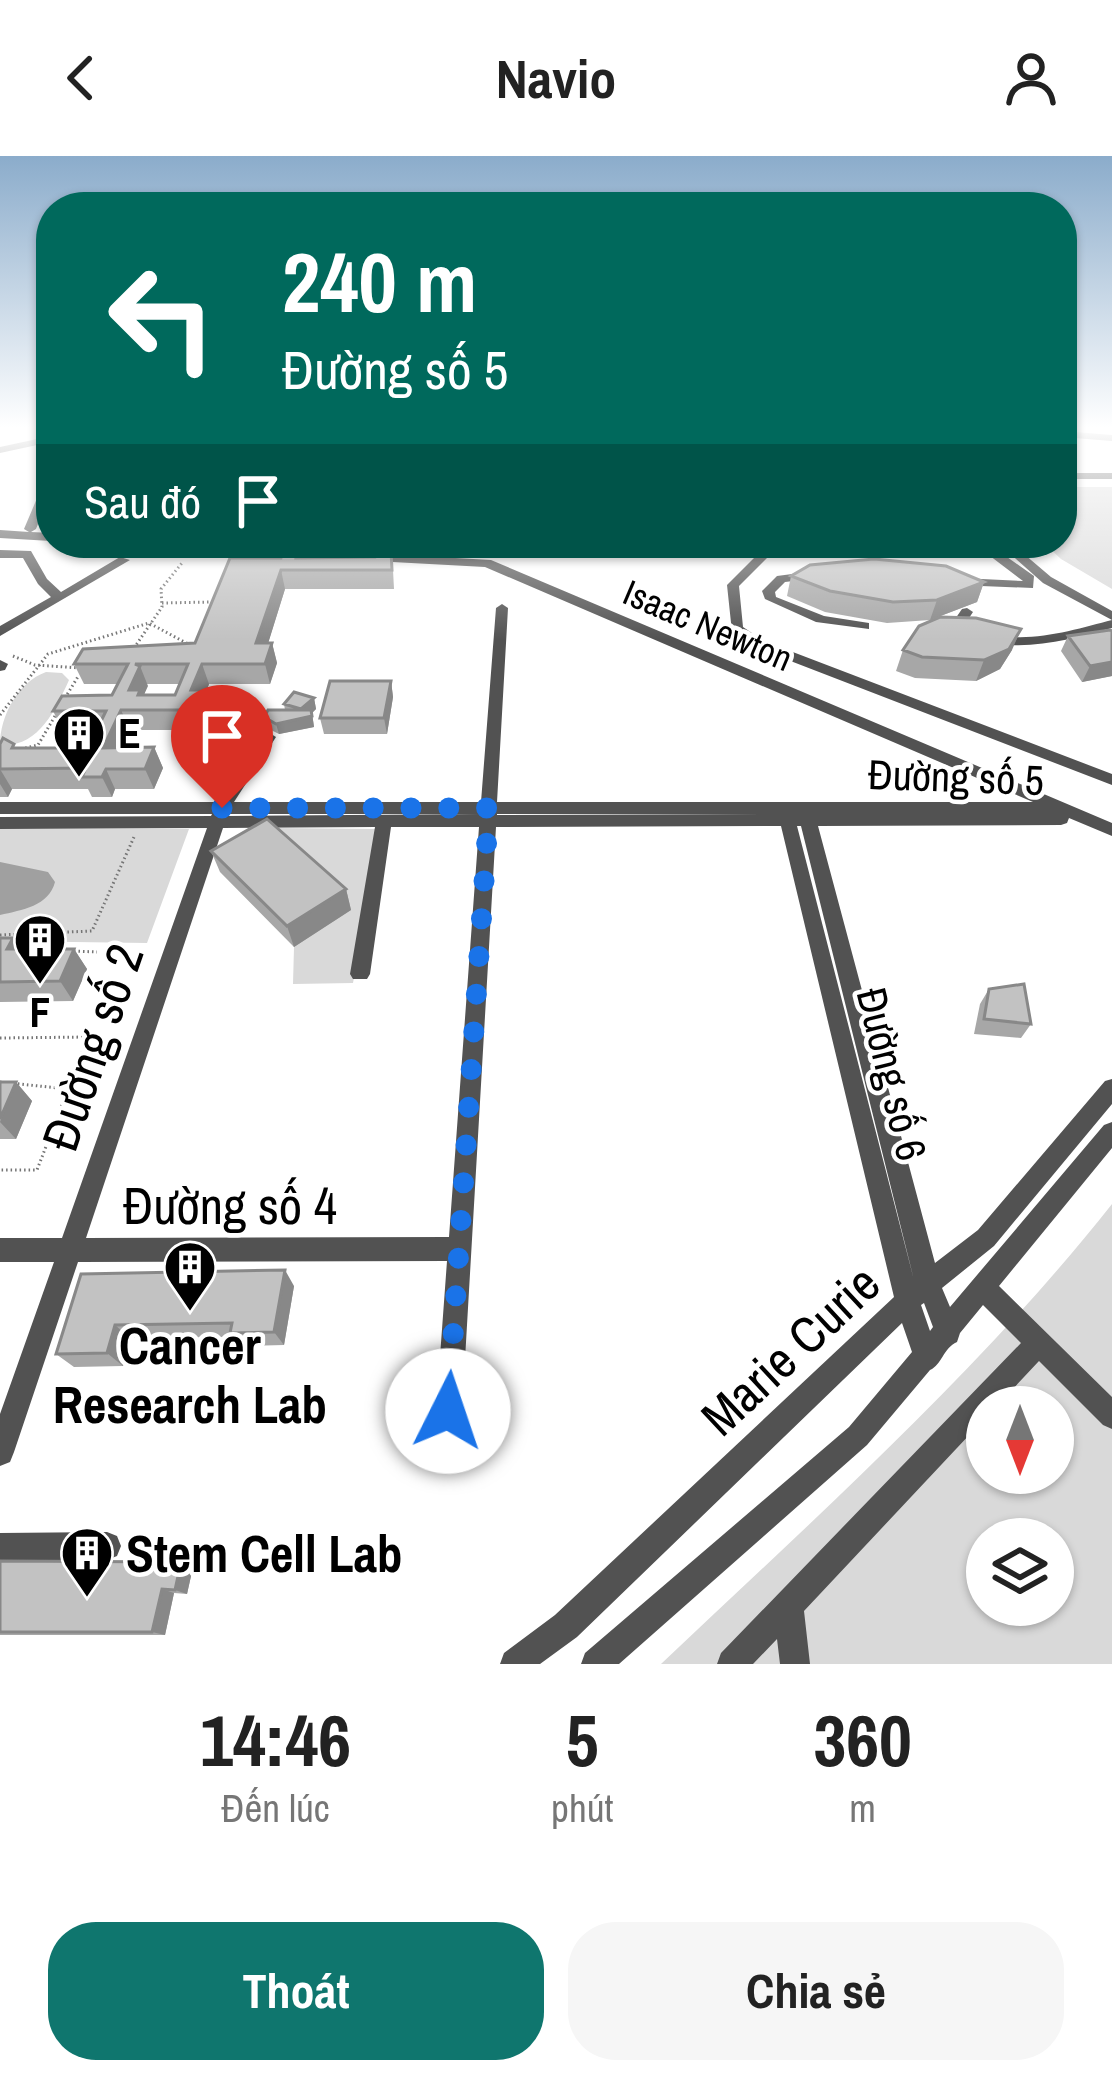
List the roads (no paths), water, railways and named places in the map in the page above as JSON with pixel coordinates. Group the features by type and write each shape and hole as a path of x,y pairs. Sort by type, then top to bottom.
{"street":[{"path":"30,529 36,514"},
{"path":"0,531 36,530"},
{"path":"0,531 36,533"},
{"path":"0,554 27,554 42,580 60,598"},
{"name":"Isaac Newton","path":"398,558 487,563 1112,830"},
{"name":"Isaac Newton","path":"494,558 1112,818"},
{"path":"761,558 733,585 737,628 748,636 1112,781"},
{"path":"938,578 1029,585 999,558"},
{"path":"1021,558 1047,580 1112,620"},
{"path":"1037,558 1112,605"},
{"path":"0,632 124,560"},
{"path":"842,574 781,579 768,591 770,599 821,620 864,626"},
{"path":"1024,576 1047,580"},
{"path":"448,1411 502,608"},
{"path":"967,612 960,622 969,632 1015,641 1112,620"},
{"name":"Đường số 2","path":"0,1452 219,815 268,737"},
{"name":"Đường số 5","path":"0,808 384,822 488,815"},
{"name":"Đường số 5","path":"0,823 219,815 1061,818 1057,811 1043,808 796,815"},
{"name":"Đường số 6","path":"796,815 918,1292 926,1358"},
{"path":"360,974 384,822"},
{"name":"Marie Curie","path":"515,1664 566,1626 918,1292 986,1238 1112,1088"},
{"path":"596,1664 858,1436 1112,1132"},
{"name":"Đường số 4","path":"0,1250 459,1249"},
{"path":"984,1289 1112,1416"},
{"name":"Đường số 6","path":"918,1292 948,1333"},
{"path":"731,1664 1040,1342"},
{"path":"0,1547 107,1546"},
{"path":"788,1605 795,1664"}],"place":[{"name":"E","path":"79,779"},
{"name":"F","path":"40,986"},
{"name":"Cancer Research Lab","path":"190,1313"},
{"name":"Stem Cell Lab","path":"87,1599"}]}
